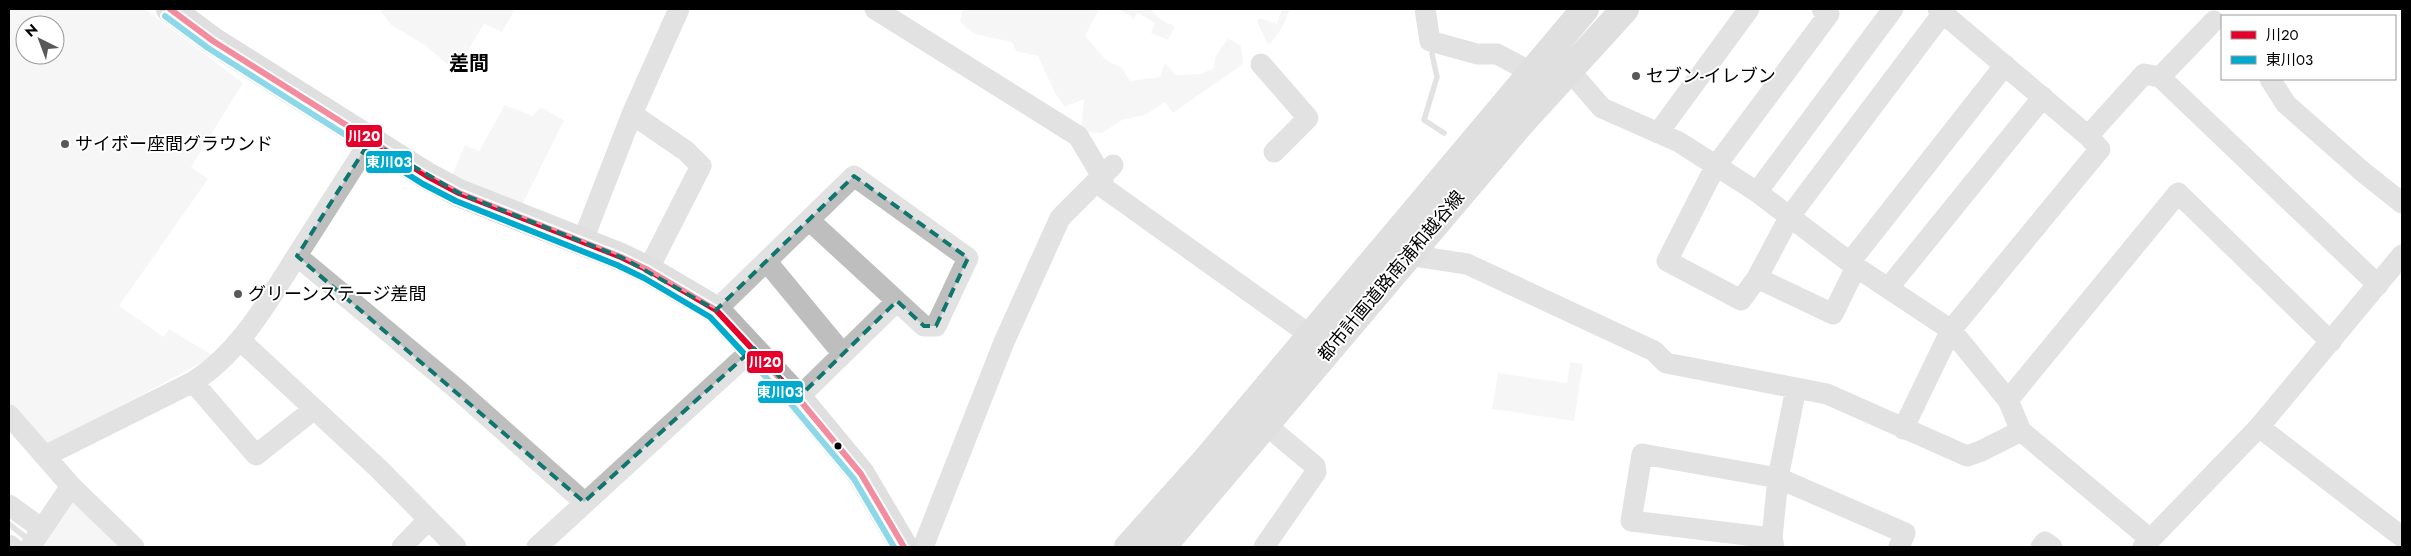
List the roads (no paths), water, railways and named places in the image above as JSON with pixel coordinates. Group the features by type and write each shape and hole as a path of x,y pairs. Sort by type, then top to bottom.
{"street":[{"path":"170,9 213,41 426,176 459,192 583,240 648,270 716,310 754,348 861,474 904,547"},
{"path":"583,240 632,114 680,9"},
{"path":"874,9 1078,136 1107,170 1104,188 1310,335"},
{"path":"1425,9 1430,42 1477,54 1497,54 1535,67 1558,9"},
{"name":"都市計画道路南浦和越谷線","path":"1128,547 1206,460 1585,9"},
{"name":"都市計画道路南浦和越谷線","path":"1162,547 1408,255 1569,70 1625,9"},
{"path":"1658,133 1749,9"},
{"path":"1822,9 1829,14 1715,167 1667,261 1741,300 1757,278 1790,216 1943,10 2088,136 2100,149 1951,330 1903,429"},
{"path":"1757,192 1893,9"},
{"path":"2160,77 2212,19"},
{"path":"1261,64 1308,118 1274,152"},
{"path":"1757,278 1833,314 1853,264 2005,65"},
{"path":"1569,70 1602,108 1679,142 1715,167 1757,192 1853,264 1951,330 2008,400 2021,431 2146,543 2259,427 2402,255"},
{"path":"2088,136 2144,74 2160,77 2378,285"},
{"path":"2271,80 2286,104 2363,172 2402,203"},
{"path":"1889,287 2043,98"},
{"path":"632,114 686,151 701,166 648,270"},
{"path":"45,456 193,382 212,370 240,340 297,256 370,141"},
{"path":"923,547 1004,342 1060,218 1107,170"},
{"path":"716,310 854,176 968,258 936,326 924,326 809,220"},
{"path":"2008,400 2178,192 2331,342"},
{"path":"1408,255 1466,264 1654,351 1666,364 1827,394 1967,456 2021,431"},
{"path":"297,256 458,390 584,502"},
{"path":"767,262 843,354"},
{"path":"798,398 897,301"},
{"path":"240,340 313,410 379,469 456,547"},
{"path":"538,547 584,502 754,348"},
{"path":"193,382 256,455 313,410"},
{"path":"1796,388 1778,478 1773,543 1632,521 1642,454 1778,478 1905,533 1899,547"},
{"path":"9,415 71,486 134,547"},
{"path":"1264,547 1316,472 1315,466 1265,424"},
{"path":"2259,427 2402,537"},
{"path":"30,547 71,486"},
{"path":"9,505 42,529"},
{"path":"402,547 428,520"},
{"path":"2041,547 2045,542 2052,547"}],"waterway":[{"path":"1432,54 1437,77 1424,120 1444,133"},
{"path":"9,524 24,536"}],"place":[{"name":"セブン-イレブン","path":"1636,76"},
{"name":"サイボー座間グラウンド","path":"65,144"},
{"name":"グリーンステージ差間","path":"238,294"}],"district":[{"name":"差間","path":"469,63"}]}
